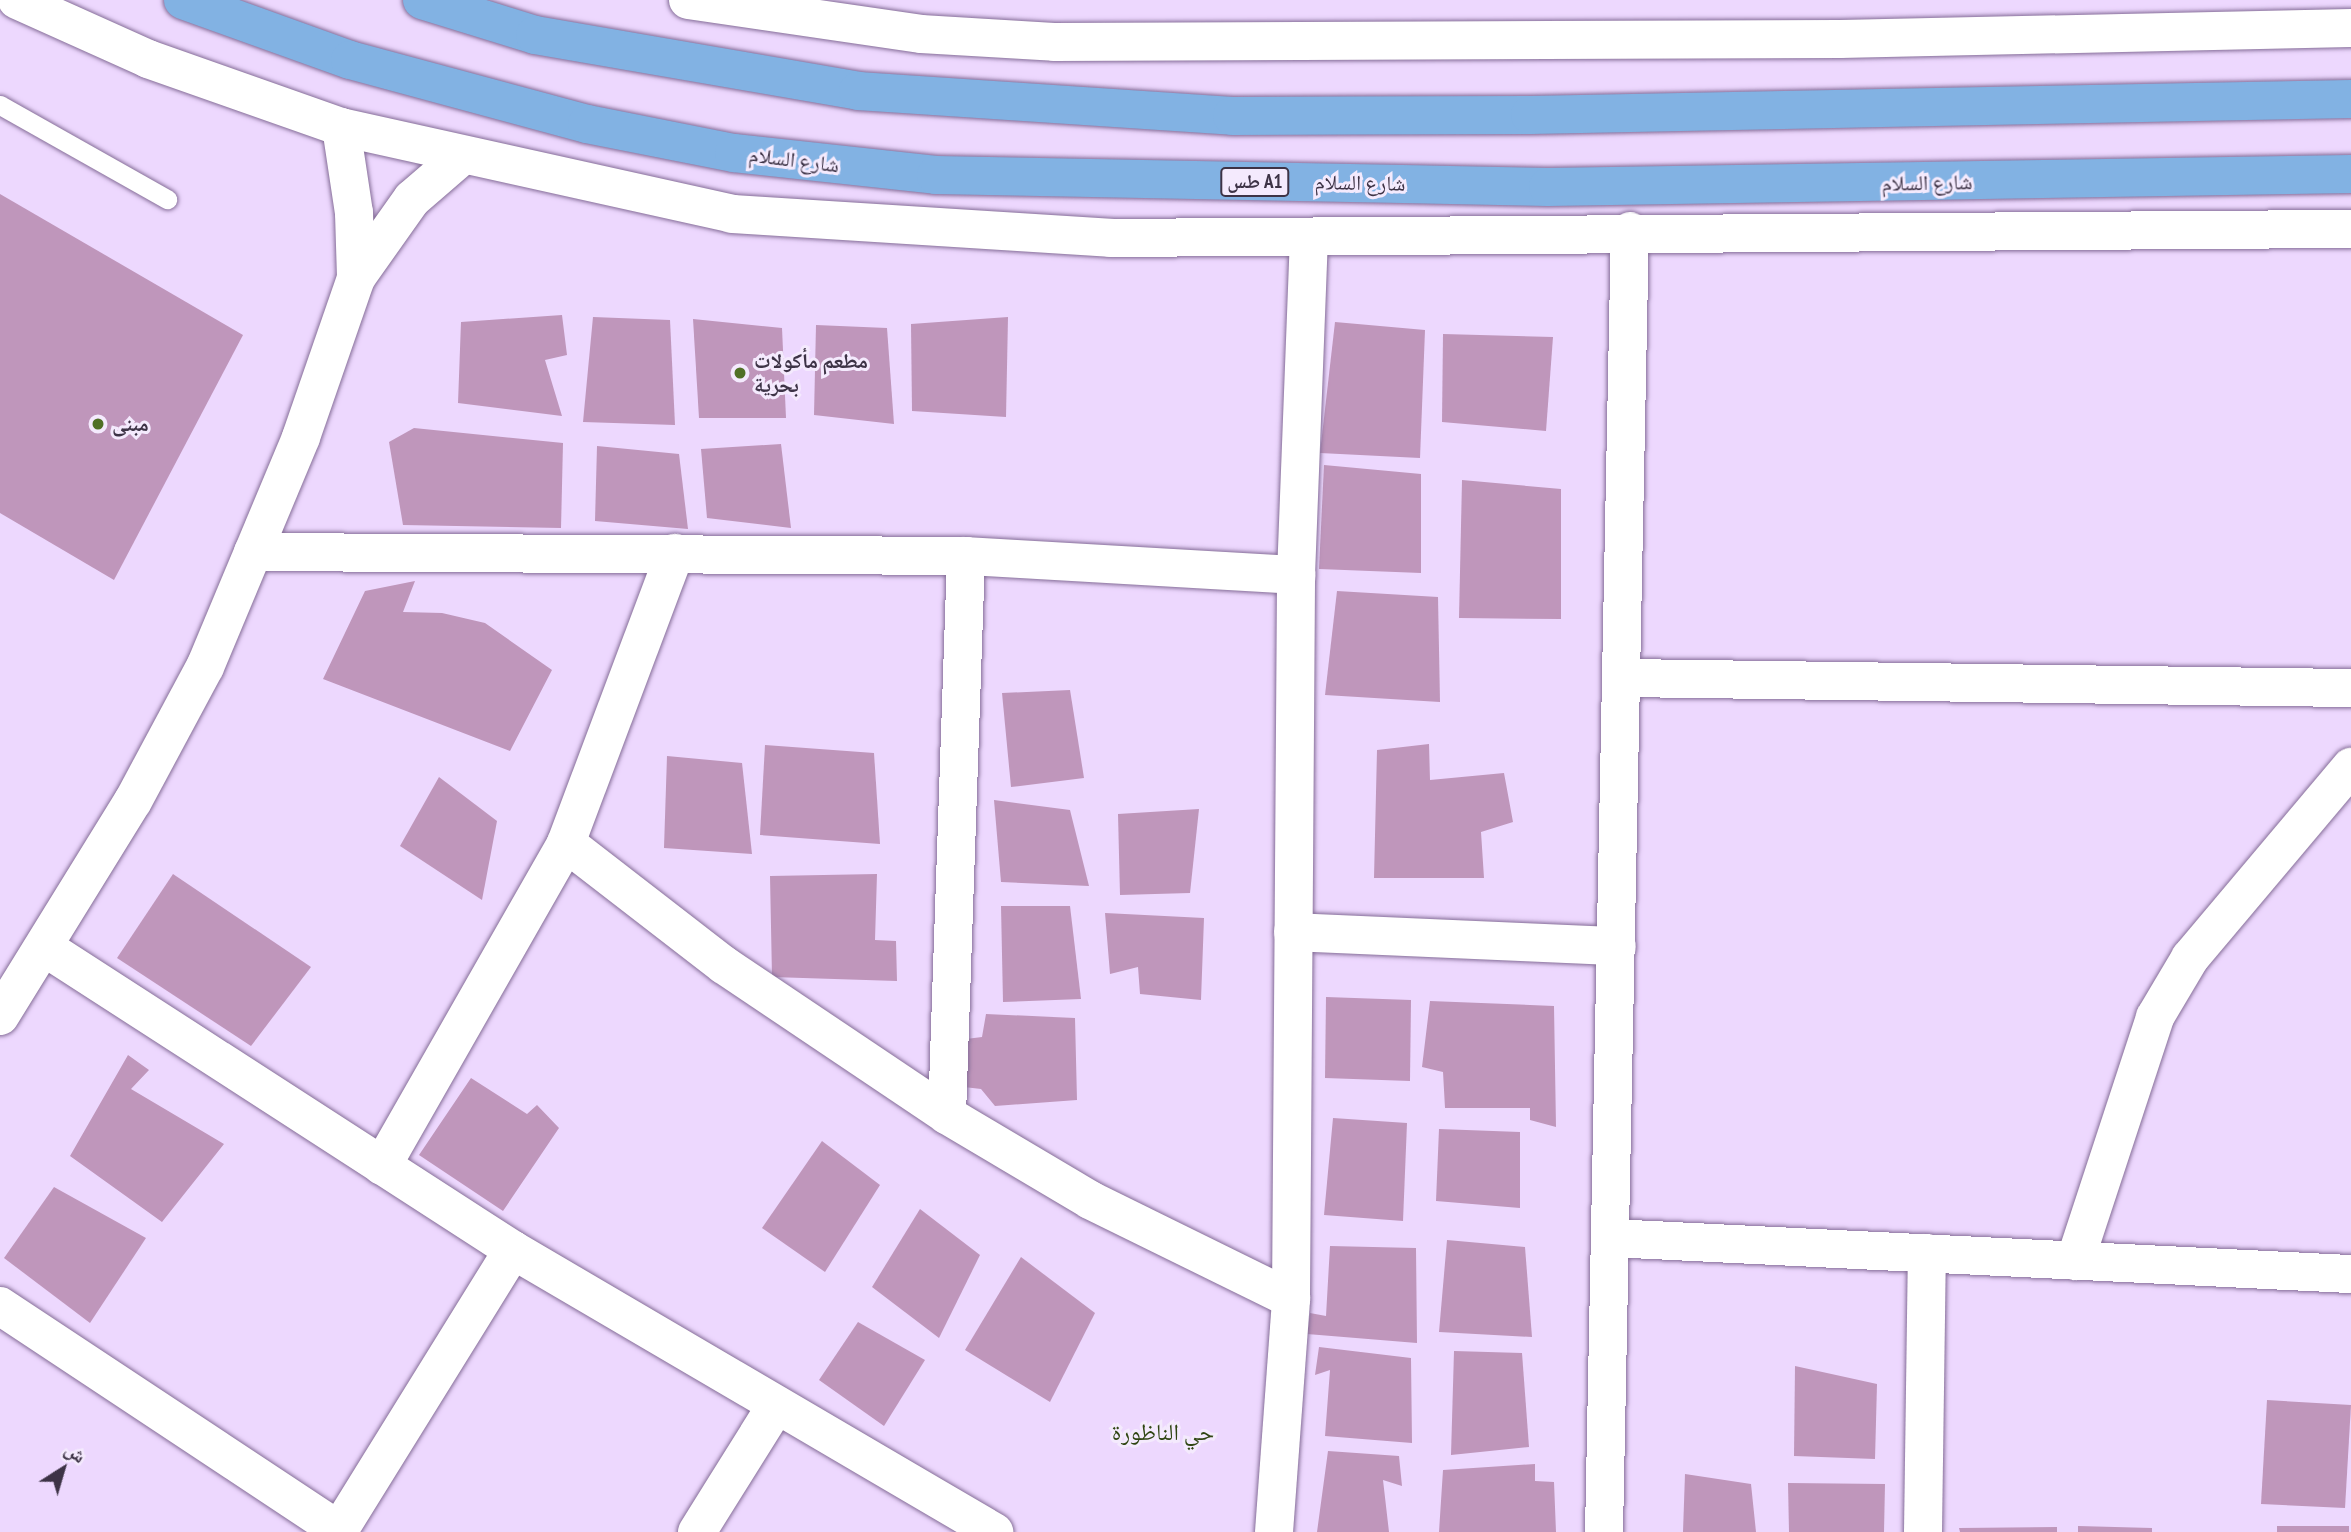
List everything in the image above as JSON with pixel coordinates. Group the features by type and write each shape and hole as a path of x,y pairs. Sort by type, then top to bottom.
{"highway":[{"name":"شارع السلام","path":"183,0 374,67 573,121 734,153 936,175 1561,187 2351,174"},
{"path":"422,0 535,35 858,91 1232,116 1543,115 2351,99"}],"street":[{"path":"17,0 148,59 341,127 732,214 978,233 1309,237 1630,232 2351,229"},
{"path":"688,0 921,34 1054,42 1826,40 2351,28"},
{"path":"341,127 354,213 356,278"},
{"path":"0,1016 133,801 205,667 301,437 356,278 405,207 462,156"},
{"path":"1604,1532 1624,678 1630,232"},
{"path":"1274,1532 1291,1299 1296,575 1309,237"},
{"path":"254,552 967,556 1296,575"},
{"path":"382,1166 566,843 675,553"},
{"path":"947,1115 967,556"},
{"path":"1624,678 2351,688"},
{"path":"2075,1261 2155,1017 2190,958 2351,768"},
{"path":"566,843 724,965 947,1115 1090,1200 1291,1299"},
{"path":"1293,932 1617,946"},
{"path":"44,947 513,1250 558,1272 775,1407 993,1532"},
{"path":"1611,1238 2351,1274"},
{"path":"0,1306 338,1531 513,1250"},
{"path":"1923,1532 1927,1254"},
{"path":"697,1532 775,1407"}],"lane":[{"path":"0,105 167,199"}],"building":[{"name":"مبنى","path":"0,194 243,335 114,580 0,513"},
{"path":"562,315 567,355 545,360 562,416 458,403 461,322"},
{"path":"593,317 670,320 675,425 583,422"},
{"path":"1008,317 1006,417 912,411 911,324"},
{"name":"مطعم مأكولات بحرية","path":"693,319 782,328 786,418 699,418"},
{"path":"1335,322 1425,330 1420,458 1320,453"},
{"path":"816,325 887,328 894,424 814,415"},
{"path":"1443,334 1553,337 1546,431 1442,422"},
{"path":"414,428 563,443 561,528 403,525 389,442"},
{"path":"781,444 791,528 707,518 701,449"},
{"path":"597,446 679,454 688,529 595,521"},
{"path":"1324,465 1421,474 1421,573 1319,569"},
{"path":"1462,480 1561,489 1561,619 1459,618"},
{"path":"415,581 403,612 442,613 485,623 552,670 510,751 323,679 365,591"},
{"path":"1337,591 1438,597 1440,702 1325,695"},
{"path":"1070,690 1084,778 1011,787 1002,693"},
{"path":"1429,744 1430,780 1504,773 1513,822 1481,832 1484,878 1374,878 1377,750"},
{"path":"765,745 874,753 880,844 760,835"},
{"path":"667,756 742,763 752,854 664,848"},
{"path":"439,777 497,821 482,900 400,846"},
{"path":"994,800 1070,810 1089,886 1001,882"},
{"path":"1199,809 1190,893 1120,895 1118,814"},
{"path":"173,874 311,967 251,1046 117,958"},
{"path":"877,874 875,940 896,941 897,981 772,977 770,876"},
{"path":"1001,906 1070,906 1081,999 1003,1002"},
{"path":"1105,913 1204,918 1201,1000 1140,994 1138,967 1110,974"},
{"path":"1326,997 1411,1000 1410,1081 1325,1078"},
{"path":"1430,1001 1554,1006 1556,1127 1530,1120 1530,1108 1445,1108 1443,1072 1422,1067"},
{"path":"986,1014 1075,1018 1077,1100 995,1106 981,1089 964,1087 966,1039 982,1037"},
{"path":"128,1055 149,1070 131,1089 224,1144 162,1222 70,1156"},
{"path":"471,1078 527,1114 537,1105 559,1128 503,1211 419,1155"},
{"path":"1333,1118 1407,1123 1403,1221 1324,1215"},
{"path":"1439,1129 1520,1132 1520,1208 1436,1201"},
{"path":"822,1141 880,1185 825,1272 762,1228"},
{"path":"54,1187 146,1238 90,1323 4,1258"},
{"path":"920,1209 980,1255 939,1338 872,1287"},
{"path":"1447,1240 1525,1247 1532,1337 1439,1332"},
{"path":"1330,1246 1416,1248 1417,1343 1307,1334 1310,1313 1326,1316"},
{"path":"1021,1257 1095,1313 1050,1402 965,1350"},
{"path":"858,1322 925,1360 884,1426 819,1380"},
{"path":"1319,1347 1411,1358 1412,1443 1325,1436 1330,1370 1315,1375"},
{"path":"1454,1351 1522,1353 1529,1447 1451,1455"},
{"path":"1795,1366 1877,1384 1875,1459 1794,1456"},
{"path":"2267,1400 2351,1405 2345,1508 2261,1504"},
{"path":"1328,1451 1399,1456 1402,1486 1383,1480 1389,1532 1317,1532"},
{"path":"1535,1464 1535,1481 1554,1482 1556,1532 1439,1532 1443,1470"},
{"path":"1685,1474 1751,1484 1756,1532 1683,1532"},
{"path":"1788,1483 1885,1484 1884,1532 1789,1532"},
{"path":"2078,1526 2152,1528 2152,1532 2078,1532"},
{"path":"2277,1526 2349,1526 2349,1532 2277,1532"},
{"path":"2057,1527 2057,1532 1960,1532 1959,1528"}],"place":[{"name":"مطعم مأكولات بحرية","path":"740,373"},
{"name":"مبنى","path":"98,424"}],"district":[{"name":"حي الناظورة","path":"1163,1432"}]}
